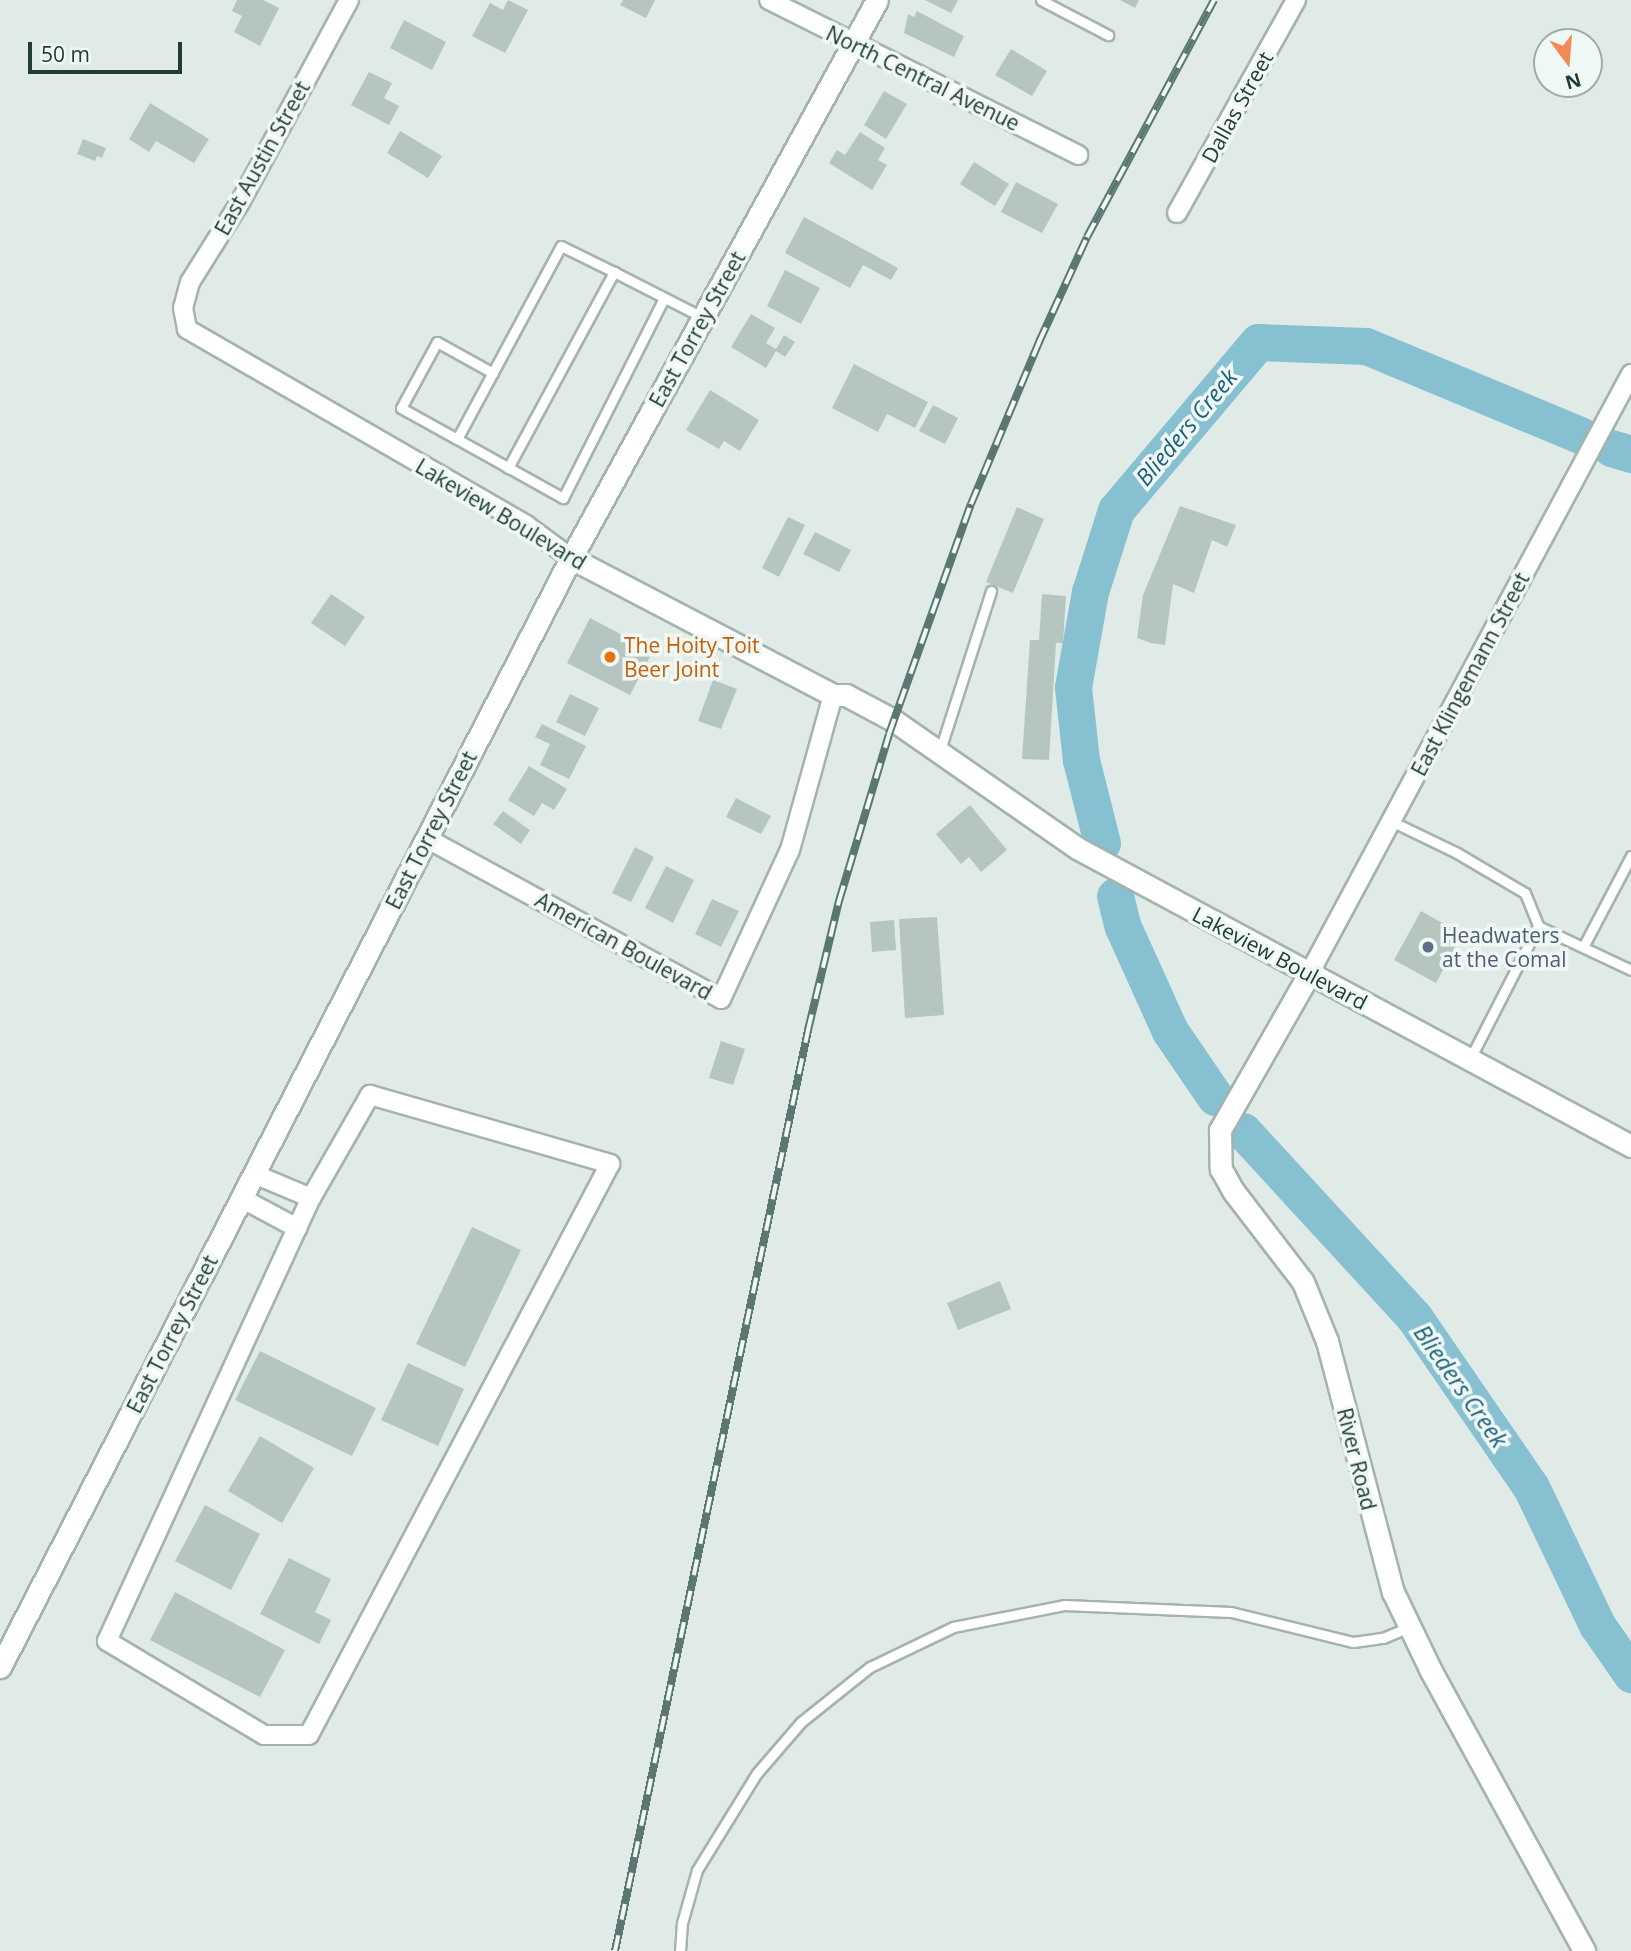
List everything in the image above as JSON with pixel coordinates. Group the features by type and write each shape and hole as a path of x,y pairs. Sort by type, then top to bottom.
{"street":[{"name":"East Austin Street","path":"184,317 190,282 239,204 349,0"},
{"name":"North Central Avenue","path":"769,0 1078,155"},
{"name":"East Torrey Street","path":"0,1667 571,558 877,0"},
{"name":"Dallas Street","path":"1177,213 1296,0"},
{"name":"Lakeview Boulevard","path":"184,317 191,334 526,525 571,558 833,695 846,695 926,739 938,755 1077,848 1631,1146"},
{"name":"East Klingemann Street","path":"1309,974 1393,822 1631,374"},
{"name":"American Boulevard","path":"426,838 721,999 790,850 833,695"},
{"name":"River Road","path":"1309,974 1220,1130 1217,1152 1234,1192 1275,1241 1308,1294 1327,1341 1393,1592 1409,1627 1584,1951"},
{"path":"370,1096 610,1164 309,1735 264,1735 107,1641 311,1198 370,1096"},
{"path":"254,1174 311,1198"},
{"path":"242,1198 297,1228"}],"lane":[{"path":"1041,0 1108,35"},
{"path":"457,439 561,246 704,317"},
{"path":"508,468 614,272"},
{"path":"493,373 437,342 401,408 563,498 664,298"},
{"path":"938,755 991,591"},
{"path":"1393,822 1457,853 1525,893 1538,926 1631,970"},
{"path":"1583,947 1631,856"},
{"path":"1469,1061 1538,926"},
{"path":"680,1951 682,1923 697,1870 757,1773 801,1722 870,1667 953,1627 1064,1605 1231,1612 1353,1642 1383,1637 1409,1627"}],"building":[{"path":"237,0 263,0 279,8 260,46 234,32 242,16 232,11"},
{"path":"508,0 528,10 505,53 472,36 490,3 503,10"},
{"path":"623,0 655,0 646,18 620,5"},
{"path":"925,0 958,0 951,13"},
{"path":"1120,0 1139,0 1135,8"},
{"path":"917,11 964,36 954,57 904,33 908,14 914,17"},
{"path":"404,20 446,42 432,70 390,48"},
{"path":"1011,49 1047,71 1032,96 995,75"},
{"path":"369,72 392,83 384,98 399,106 389,125 351,105"},
{"path":"884,91 907,104 886,139 864,125"},
{"path":"150,103 209,139 194,163 156,141 149,152 129,139"},
{"path":"400,131 442,156 428,178 387,153"},
{"path":"860,132 885,148 878,160 887,165 872,190 829,163 837,150 845,155"},
{"path":"83,139 106,148 102,158 97,156 95,161 77,154"},
{"path":"974,162 1009,184 995,206 960,184"},
{"path":"1016,182 1058,204 1042,233 1001,212"},
{"path":"804,217 898,268 891,280 863,265 850,288 785,253"},
{"path":"785,270 820,288 801,324 767,306"},
{"path":"751,314 775,328 766,343 776,349 784,335 795,342 785,357 776,351 766,368 731,347"},
{"path":"854,364 928,402 915,428 887,414 878,432 832,408"},
{"path":"710,390 759,420 740,451 724,441 719,449 686,430"},
{"path":"933,405 958,418 945,444 919,431"},
{"path":"1180,506 1236,525 1227,547 1212,540 1194,593 1173,584 1165,645 1151,643 1137,638 1143,595"},
{"path":"1017,507 1044,519 1013,593 986,582"},
{"path":"788,517 805,525 779,577 762,568"},
{"path":"815,532 851,550 839,572 803,554"},
{"path":"331,594 365,617 345,646 311,623"},
{"path":"1042,594 1066,596 1063,643 1056,643 1049,760 1022,759 1030,640 1039,640"},
{"name":"The Hoity Toit Beer Joint","path":"590,618 653,651 630,695 567,663"},
{"path":"713,680 737,689 721,729 698,721"},
{"path":"570,694 599,708 585,736 556,722"},
{"path":"542,724 586,746 569,779 540,765 550,744 535,737"},
{"path":"529,766 567,789 554,810 542,803 534,816 508,800"},
{"path":"736,798 771,816 761,834 726,817"},
{"path":"970,805 1007,850 981,872 969,857 961,864 936,834"},
{"path":"503,811 530,830 521,844 493,824"},
{"path":"635,847 654,857 631,902 612,893"},
{"path":"666,866 694,880 673,923 645,908"},
{"path":"712,899 739,911 721,947 695,934"},
{"name":"Headwaters at the Comal","path":"1421,911 1462,934 1436,983 1394,960"},
{"path":"937,917 944,1015 905,1018 899,919"},
{"path":"894,920 896,950 872,952 870,922"},
{"path":"721,1041 745,1049 733,1085 709,1078"},
{"path":"472,1227 521,1250 465,1367 416,1344"},
{"path":"1000,1281 1011,1309 958,1330 947,1303"},
{"path":"260,1351 376,1408 352,1456 235,1400"},
{"path":"408,1363 464,1389 438,1446 381,1420"},
{"path":"260,1436 314,1468 282,1523 228,1491"},
{"path":"205,1505 260,1534 231,1590 175,1561"},
{"path":"289,1558 331,1579 315,1612 331,1620 319,1644 260,1614"},
{"path":"175,1592 285,1650 260,1697 150,1640"}],"waterway":[{"name":"Blieders Creek","path":"1102,843 1081,760 1073,687 1090,592 1116,510 1258,342 1366,346 1580,435"},
{"name":"Blieders Creek","path":"1611,448 1631,454"},
{"name":"Blieders Creek","path":"1115,896 1123,927 1170,1031 1215,1097"},
{"name":"Blieders Creek","path":"1243,1131 1414,1317 1531,1487 1597,1625 1631,1674"}],"railway":[{"path":"615,1951 808,1030 839,901 889,734 971,504 1039,342 1087,237 1214,0"}],"place":[{"name":"The Hoity Toit Beer Joint","path":"610,657"},
{"name":"Headwaters at the Comal","path":"1428,947"}]}
